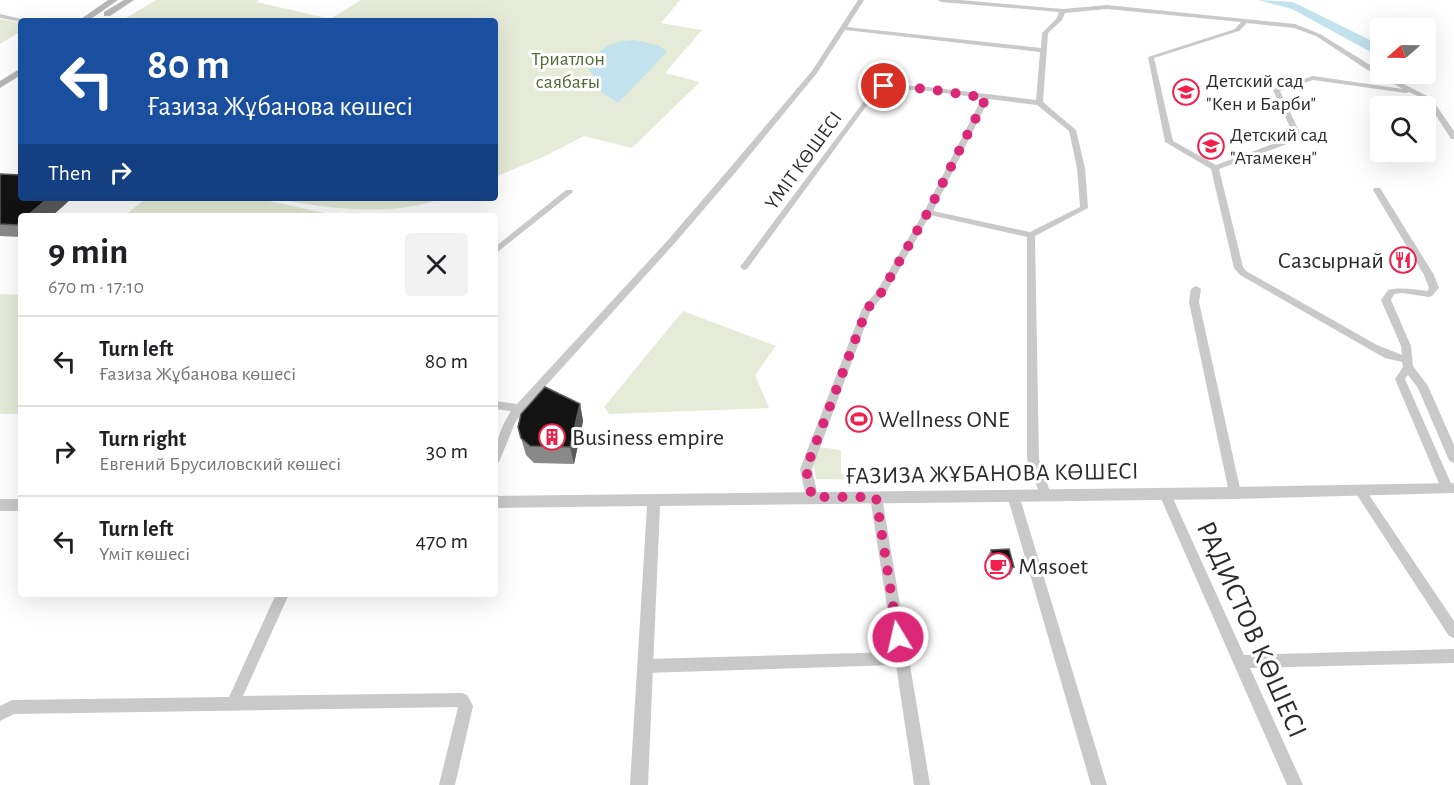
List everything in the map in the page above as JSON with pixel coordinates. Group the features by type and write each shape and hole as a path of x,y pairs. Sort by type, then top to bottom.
{"main road":[{"path":"87,18 114,0"},
{"path":"102,18 129,0"},
{"path":"0,74 18,62"},
{"path":"0,85 18,73"}],"street":[{"path":"498,452 510,422 519,408 671,242 815,72 861,0"},
{"path":"941,0 1062,11 1107,8 1295,26 1318,35 1368,68 1429,99 1454,137"},
{"path":"928,212 1031,235 1085,206 1082,168 1072,130 1039,103 1045,33 1060,19 1062,11"},
{"path":"0,16 18,20"},
{"path":"1246,21 1237,30 1151,57 1169,142 1215,168 1242,273 1373,347 1408,363"},
{"path":"844,28 1042,50"},
{"path":"1215,168 1298,137 1276,90 1313,78 1414,92"},
{"name":"ҮМІТ КӨШЕСІ","path":"744,267 876,89 884,86 928,89 1039,103"},
{"path":"812,497 806,469 867,309 881,293 928,212 986,98"},
{"path":"1377,190 1429,274 1434,288 1429,294 1402,290 1390,292 1386,300 1406,346 1408,363 1423,386 1454,458"},
{"path":"498,249 569,192"},
{"path":"1031,235 1033,459 1045,495"},
{"path":"1196,289 1194,302 1235,494"},
{"path":"1408,363 1400,379 1451,488"},
{"path":"498,405 519,408"},
{"name":"ҒАЗИЗА ЖҰБАНОВА КӨШЕСІ","path":"498,502 1235,494 1451,488"},
{"path":"1361,492 1454,632"},
{"name":"РАДИСТОВ КӨШЕСІ","path":"1165,494 1295,785"},
{"path":"1013,495 1099,785"},
{"path":"876,497 922,785"},
{"path":"639,785 654,500"},
{"path":"0,505 18,505"},
{"path":"233,703 282,597"},
{"path":"1240,662 1454,656"},
{"path":"645,666 901,658"},
{"path":"0,714 12,707 462,700 466,706 447,785"}],"green space":[{"name":"Триатлон саябағы","path":"156,0 259,0 257,2 326,18 126,18"},
{"name":"Триатлон саябағы","path":"361,0 680,0 661,23 702,30 665,73 700,82 632,148 584,136 543,157 498,176 498,18 332,18"},
{"path":"0,19 18,22 18,33 0,44"},
{"path":"143,201 269,201 324,213 128,213"},
{"path":"292,201 434,201 404,208 382,209 315,205"},
{"path":"0,294 18,295 18,414 0,414"},
{"path":"683,311 776,346 755,375 769,408 609,414 604,407"},
{"path":"819,447 841,450 841,474 883,476 883,480 816,479 813,462"}],"water":[{"path":"1258,0 1293,2 1370,40 1370,52 1292,9"},
{"path":"634,40 660,46 667,52 618,103 601,92 600,84 589,70 596,56 606,47 618,42"}],"building":[{"path":"0,174 18,175 18,201 44,201 30,213 18,213 17,225 0,224"},
{"path":"545,387 580,404 570,447 530,446 521,438 518,427 521,414"},
{"path":"1009,549 1014,567 995,567 991,550"}],"place":[{"name":"Детский сад \"Кен и Барби\"","path":"1186,92"},
{"name":"Детский сад \"Атамекен\"","path":"1211,146"},
{"name":"Сазсырнай","path":"1403,260"},
{"name":"Wellness ONE","path":"859,419"},
{"name":"Business empire","path":"552,437"},
{"name":"Мяsoet","path":"998,566"}],"route":[{"path":"884,86 928,89 986,98 928,212 881,293 867,309 806,469 812,497 876,497 898,637"}]}
